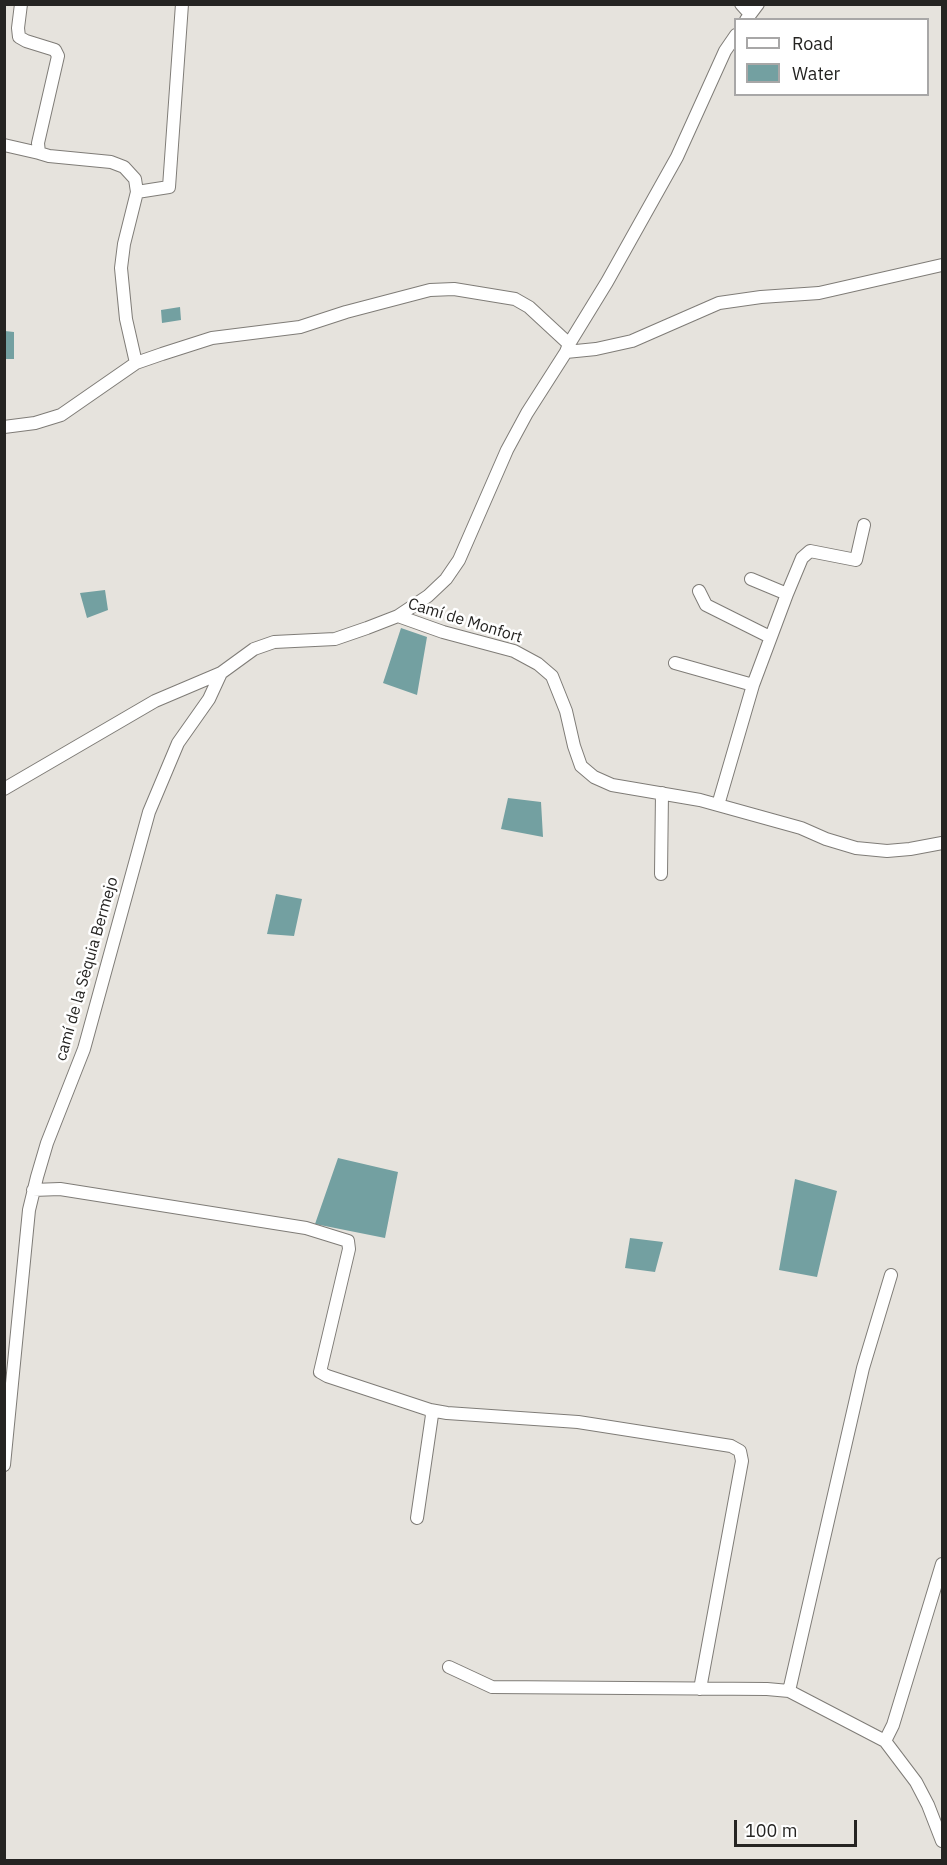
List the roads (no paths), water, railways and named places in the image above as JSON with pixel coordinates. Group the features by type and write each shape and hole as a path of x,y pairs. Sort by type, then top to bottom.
{"street":[{"path":"21,4 18,28 20,37 26,42 55,50 58,56 38,143 39,153"},
{"path":"137,192 169,187 182,4"},
{"path":"741,4 748,17 758,4"},
{"path":"398,616 428,596 446,579 459,560 507,450 607,282 677,157 725,51 734,37"},
{"path":"4,145 49,156 111,162 124,167 135,179 137,192 124,244 121,268 126,319 136,363"},
{"path":"4,427 35,423 61,415 136,363 212,338 300,327 346,312 430,290 454,289 515,299 529,306 567,348 596,349 632,341 719,303 819,293 942,265"},
{"path":"718,805 753,685 802,558 810,551 856,560 864,525"},
{"path":"751,579 787,594"},
{"path":"699,591 706,605 770,637"},
{"name":"Camí de Monfort","path":"4,789 155,701 221,673 254,649 274,642 335,639 398,616 443,632 514,651 538,664 552,676 560,694 581,766 594,777 612,785 718,805 801,828 856,848 887,851 942,843"},
{"path":"675,663 753,685"},
{"name":"camí de la Sèquia Bermejo","path":"4,1465 29,1210 33,1190 46,1143 84,1049 150,812 178,743 209,699 221,673"},
{"path":"661,874 662,793"},
{"path":"33,1190 60,1189 306,1228 348,1241 349,1249 320,1372 327,1376 430,1410 600,1425 731,1446 740,1451 741,1461 700,1689"},
{"path":"789,1691 863,1368 891,1275"},
{"path":"417,1518 432,1415 430,1410"},
{"path":"885,1741 893,1725 942,1564"},
{"path":"449,1667 492,1687 778,1689 789,1691 885,1741 916,1782 942,1841"}],"water":[{"path":"180,307 181,320 162,323 161,310"},
{"path":"5,331 14,332 14,359 5,359"},
{"path":"105,590 108,610 87,618 80,593"},
{"path":"401,628 427,637 417,695 383,683"},
{"path":"508,798 541,802 543,837 501,829"},
{"path":"276,894 302,899 294,936 267,934"},
{"path":"338,1158 398,1172 385,1238 315,1224"},
{"path":"795,1179 837,1191 817,1277 779,1270"},
{"path":"630,1238 663,1242 655,1272 625,1268"}]}
